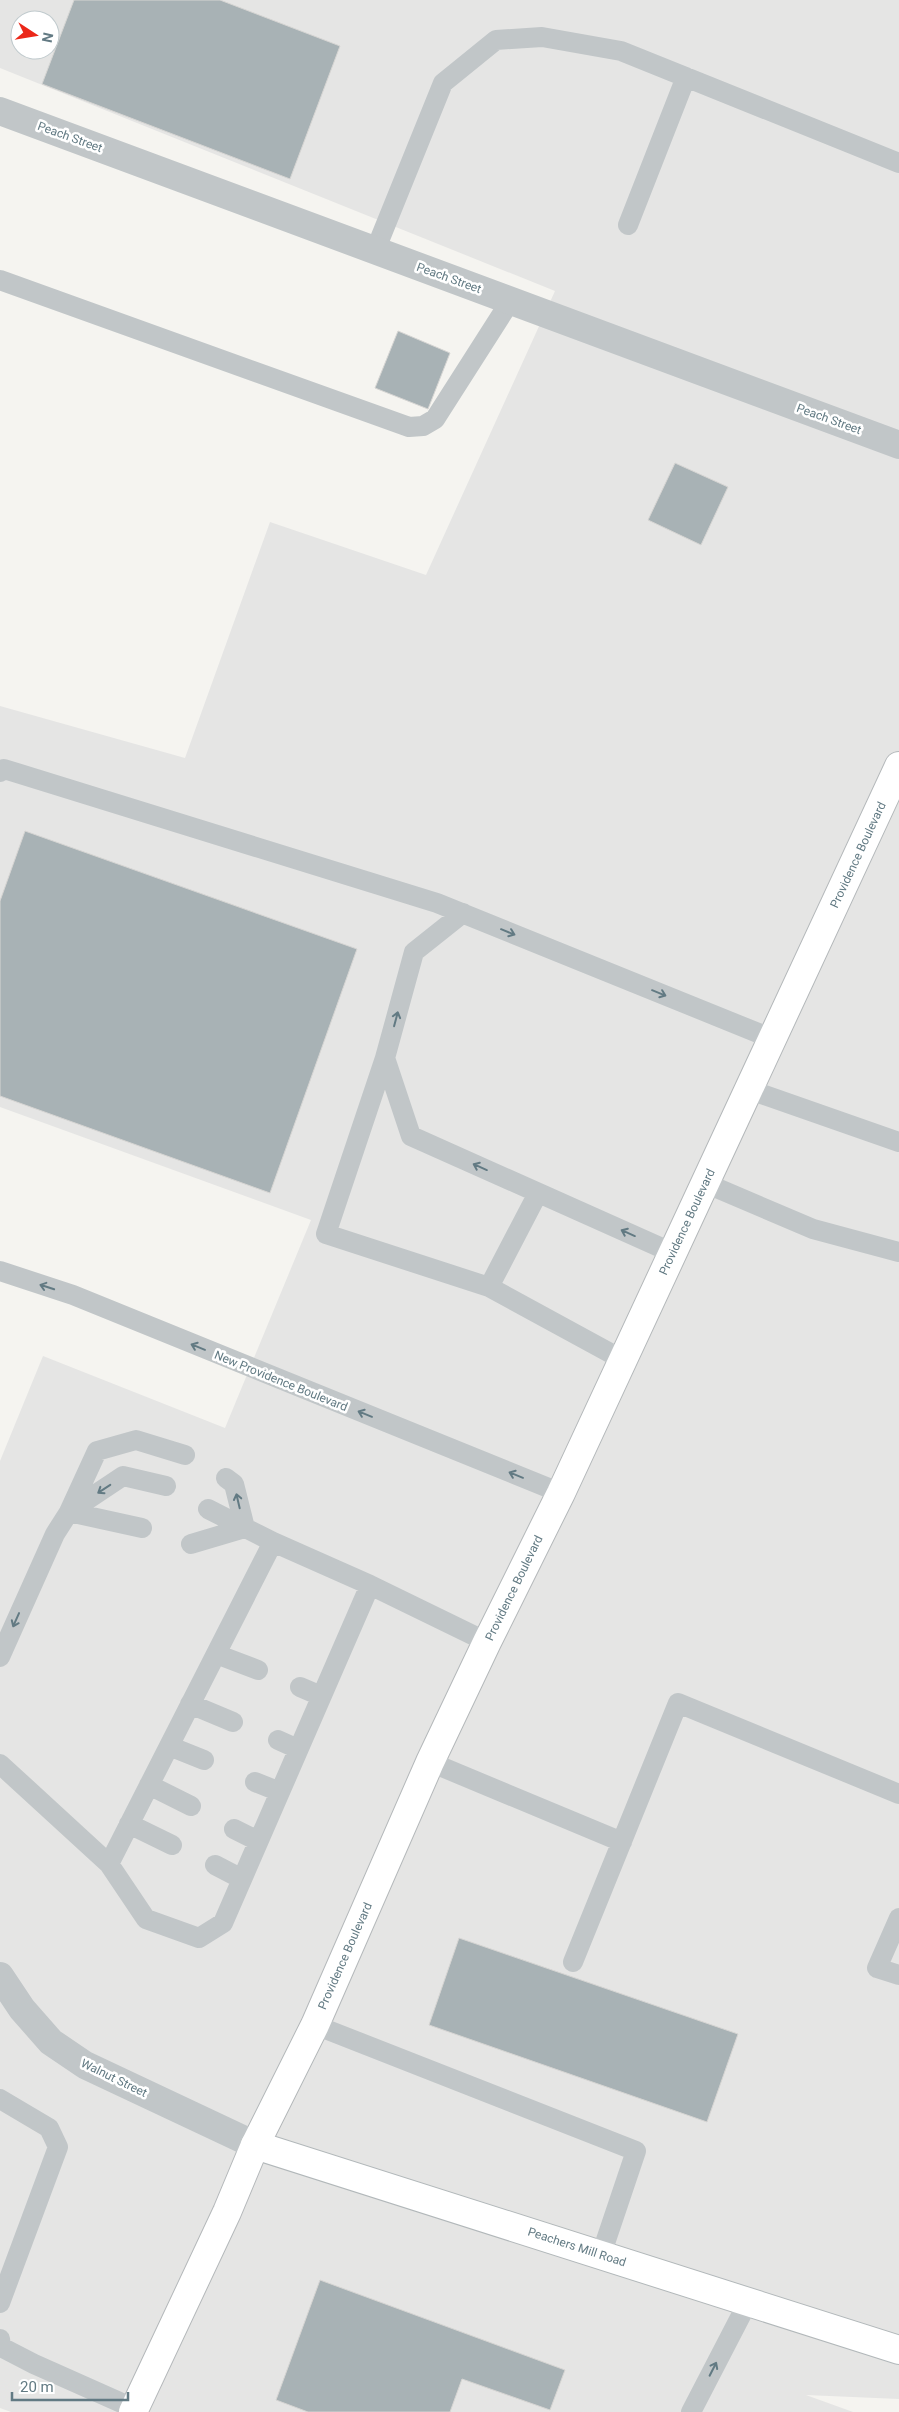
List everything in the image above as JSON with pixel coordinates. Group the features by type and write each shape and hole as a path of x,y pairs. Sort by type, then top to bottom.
{"main road":[{"name":"Providence Boulevard","path":"134,2410 227,2212 255,2145 315,2026 430,1762 561,1493 899,766"},
{"name":"Peachers Mill Road","path":"255,2145 899,2350"}],"street":[{"name":"Peach Street","path":"0,111 899,445"},
{"name":"Walnut Street","path":"0,1976 22,2009 51,2042 85,2065 255,2145"}],"lane":[{"path":"375,251 443,83 496,40 542,37 621,51 899,163"},
{"path":"628,225 686,77"},
{"path":"0,280 409,427 423,426 435,419 511,300"},
{"path":"0,772 4,769 437,903 773,1039"},
{"path":"463,913 414,952 385,1058 326,1234 489,1287 623,1360"},
{"path":"385,1058 411,1136 673,1253"},
{"path":"750,1090 899,1142"},
{"path":"705,1183 813,1229 899,1252"},
{"path":"489,1287 538,1193"},
{"name":"New Providence Boulevard","path":"0,1271 73,1295 561,1493"},
{"path":"0,1657 55,1534 69,1512 97,1451 136,1440 184,1455"},
{"path":"69,1512 123,1476 166,1486"},
{"path":"226,1478 234,1484 244,1528"},
{"path":"208,1510 487,1642"},
{"path":"69,1512 142,1528"},
{"path":"191,1544 244,1528"},
{"path":"109,1864 273,1542"},
{"path":"0,1764 109,1864 146,1919 199,1938 223,1923 370,1585"},
{"path":"216,1654 258,1670"},
{"path":"300,1687 321,1696"},
{"path":"573,1962 678,1703 899,1794"},
{"path":"190,1704 234,1722"},
{"path":"278,1740 298,1749"},
{"path":"169,1746 204,1760"},
{"path":"430,1762 622,1842"},
{"path":"255,1782 280,1792"},
{"path":"149,1785 191,1806"},
{"path":"129,1824 172,1845"},
{"path":"234,1829 258,1841"},
{"path":"215,1865 242,1879"},
{"path":"899,1918 877,1968 899,1975"},
{"path":"315,2026 636,2151 601,2255"},
{"path":"0,2099 49,2128 58,2147 0,2303"},
{"path":"691,2412 748,2302"},
{"path":"0,2339 1,2347 134,2410"}],"shaded area":[{"path":"0,0 899,0 899,2399 806,2395 853,2412 11,2412 0,2408 0,1461 43,1356 225,1428 311,1220 0,1107 0,706 185,758 270,522 426,575 555,291 0,68"}],"building":[{"path":"74,0 220,0 340,46 290,179 42,84 51,60 60,60 60,37"},
{"path":"398,331 450,353 428,409 375,388"},
{"path":"675,463 728,487 701,545 648,520"},
{"path":"25,831 357,949 270,1193 0,1096 0,901"},
{"path":"459,1938 738,2034 707,2122 429,2025"},
{"path":"320,2280 565,2370 550,2410 462,2379 450,2412 308,2412 276,2400"}]}
